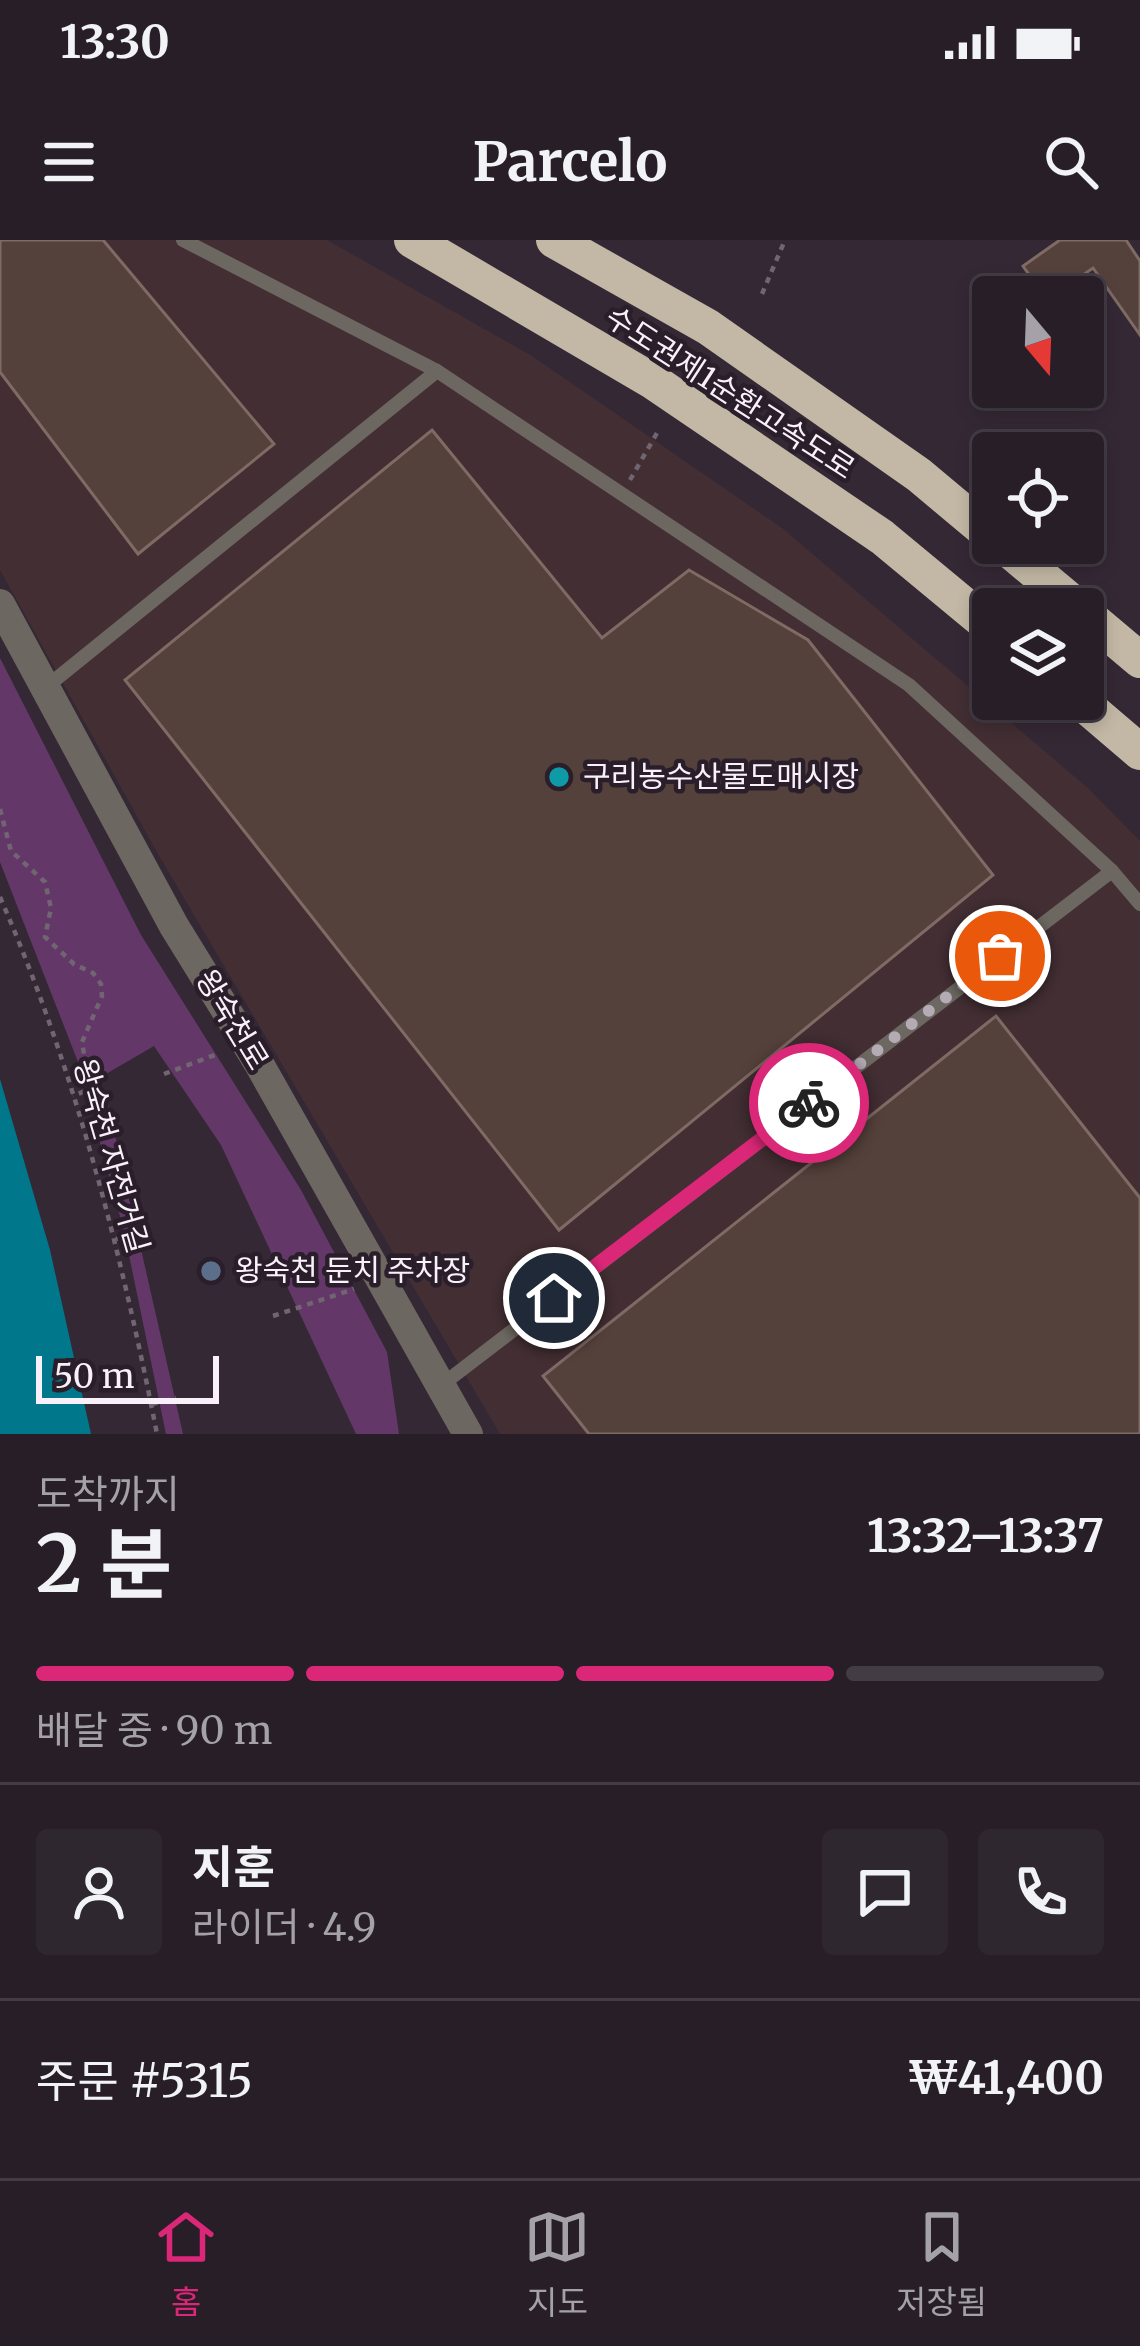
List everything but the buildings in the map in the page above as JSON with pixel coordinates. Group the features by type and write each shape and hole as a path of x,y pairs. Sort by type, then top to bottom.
{"highway":[{"name":"수도권제1순환고속도로","path":"412,240 654,382 882,537 972,612"},
{"name":"수도권제1순환고속도로","path":"554,240 707,327 919,475 972,519"},
{"path":"1026,564 1055,588"},
{"path":"1104,629 1140,660"},
{"path":"1103,720 1140,752"}],"street":[{"name":"왕숙천로","path":"0,604 174,926 258,1062 468,1434"}],"lane":[{"path":"183,240 437,371 909,686 1112,871 1140,904"},
{"path":"45,688 437,371"},
{"path":"443,1384 1112,871"}],"path":[{"path":"762,294 785,240"},
{"path":"621,494 657,433"},
{"path":"0,809 11,851 45,882 51,908 45,937 101,984 103,996 82,1042 90,1089 73,1096"},
{"name":"왕숙천 자전거길","path":"0,897 42,1002 115,1239 157,1434"},
{"path":"164,1074 226,1051"},
{"path":"115,1239 140,1233"},
{"path":"273,1316 359,1288"},
{"path":"152,1405 176,1398"}],"shaded area":[{"name":"구리농수산물도매시장","path":"0,240 327,240 532,356 782,528 972,689 972,720 1008,720 1088,788 1140,841 1140,1434 500,1434 158,854 0,570"},
{"path":"0,658 141,935 301,1190 387,1352 399,1434 356,1434 221,1145 154,1046 87,1085 0,862"},
{"path":"105,1091 183,1434 166,1434 124,1231 90,1105 90,1096"}],"water":[{"path":"0,1079 50,1250 91,1434 0,1434"}],"way so far":[{"path":"809,1103 1000,956"}],"place":[{"name":"구리농수산물도매시장","path":"559,777"},
{"name":"왕숙천 둔치 주차장","path":"211,1271"}],"route":[{"path":"554,1298 809,1103"}]}
